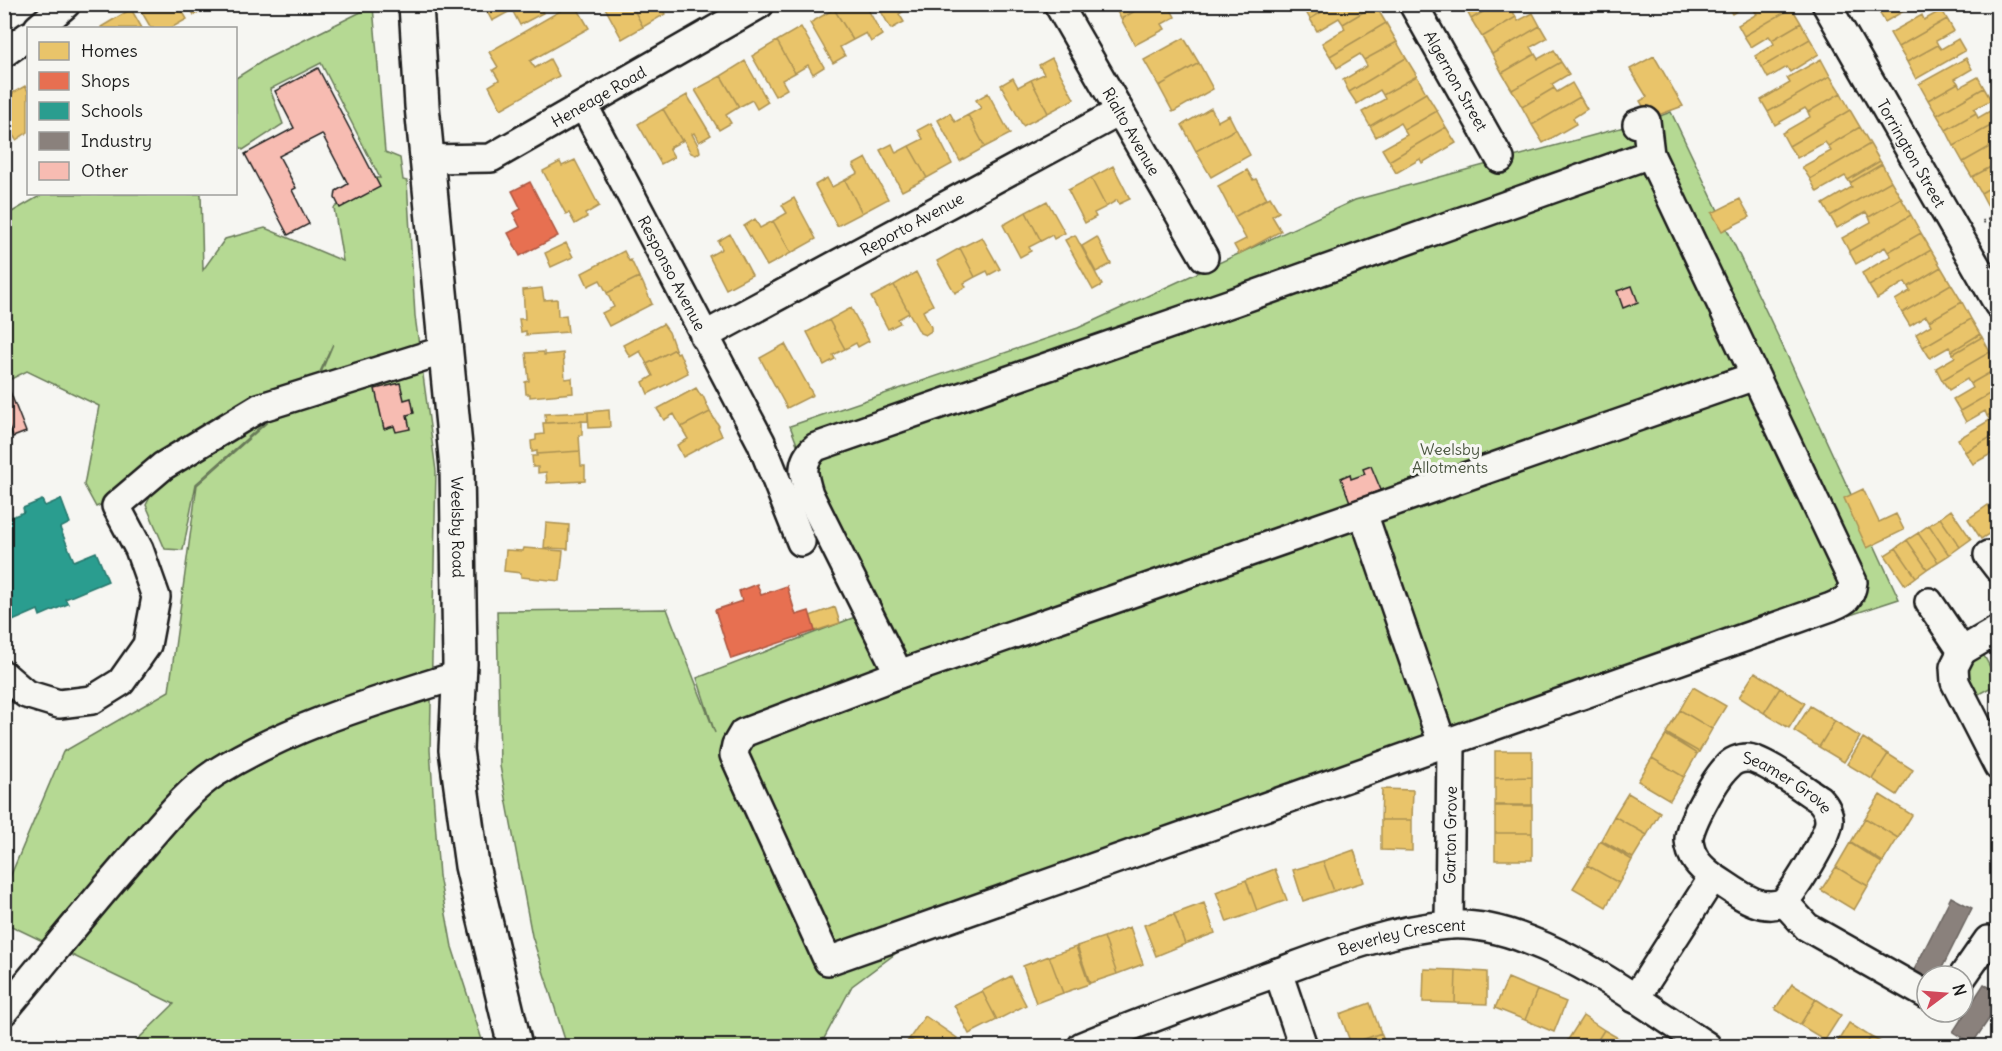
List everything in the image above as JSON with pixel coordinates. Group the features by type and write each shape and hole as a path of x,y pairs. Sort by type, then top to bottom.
{"main road":[{"name":"Weelsby Road","path":"416,4 422,106 456,467 459,675 456,750 472,866 515,1047"}],"street":[{"path":"39,27 66,4"},
{"name":"Heneage Road","path":"427,159 491,158 760,4"},
{"name":"Rialto Avenue","path":"1058,4 1204,258"},
{"name":"Algernon Street","path":"1413,4 1500,159"},
{"name":"Torrington Street","path":"1826,4 1998,304"},
{"path":"4,53 27,37"},
{"name":"Responso Avenue","path":"584,106 761,442 801,542"},
{"name":"Reporto Avenue","path":"704,336 1119,112"},
{"path":"1637,124 1646,121 1650,154 1853,582 1852,594 1843,602 1831,607 828,961 734,755 743,733 899,674 1755,376"},
{"path":"899,674 809,494 803,476 804,466 808,454 816,447 1650,154"},
{"path":"4,675 26,694 59,704 92,700 121,682 147,645 156,597 139,549 116,506 164,466 259,408 445,350"},
{"name":"Garton Grove","path":"1363,513 1447,744 1449,925"},
{"path":"1929,602 1962,651"},
{"path":"1998,630 1962,651 1954,667 1955,682 1998,766"},
{"path":"4,1011 110,882 180,804 214,774 262,747 326,718 459,675"},
{"name":"Seamer Grove","path":"1739,759 1754,759 1820,799 1827,807 1830,820 1821,844 1784,902 1776,906 1757,903 1713,877 1697,864 1691,852 1690,829 1726,767 1739,759"},
{"path":"1635,999 1713,877"},
{"path":"1784,902 1807,927 1915,987"},
{"name":"Beverley Crescent","path":"1082,1047 1128,1027 1357,944 1449,925 1475,926 1527,939 1593,972 1707,1047"},
{"path":"1971,964 1988,940 1998,948"},
{"path":"1278,972 1304,1047"}],"green space":[{"path":"373,6 385,152 400,158 403,180 407,181 415,316 436,471 430,750 439,876 452,947 484,1046 131,1046 174,1004 5,923 5,889 63,752 169,691 197,485 320,375 333,344 319,374 196,484 183,550 165,549 146,505 161,476 96,507 84,485 99,406 27,371 5,382 5,216 41,195 201,195 203,270 225,239 265,228 343,261 334,208 375,178 380,178 321,63 270,89 283,124 243,150 237,144 237,77 266,59"},
{"name":"Weelsby Allotments","path":"1671,112 1786,353 1899,599 1451,746 926,931 852,986 820,1046 567,1046 532,936 500,766 497,611 667,609 715,733 697,678 876,609 809,476 790,426 1078,328 1355,200 1646,121"},
{"path":"1982,652 1997,684 1977,695 1968,672 1971,662"}],"building: Homes":[{"path":"137,4 178,4 187,19 173,27 150,27"},
{"path":"188,4 212,4 194,15"},
{"path":"483,4 539,4 543,13 520,25 512,10 492,21"},
{"path":"575,4 589,28 530,61 535,68 550,59 559,76 501,109 489,86 499,80 493,70 498,67 489,52"},
{"path":"603,4 631,4 643,27 622,39"},
{"path":"631,4 660,4 665,14 643,27"},
{"path":"841,4 865,4 882,35 871,42 866,33 853,40 834,9"},
{"path":"877,4 911,4 912,6 899,14 904,22 891,29"},
{"path":"1113,4 1147,4 1121,19"},
{"path":"1151,4 1154,8 1160,4 1168,4 1175,17 1162,24 1165,29 1135,45 1121,19"},
{"path":"1303,4 1335,4 1310,19"},
{"path":"1335,4 1375,5 1343,24 1339,18 1317,31 1310,19"},
{"path":"1463,4 1496,4 1471,19"},
{"path":"1496,4 1526,4 1513,12 1516,17 1482,37 1471,19"},
{"path":"1726,4 1748,4 1732,14"},
{"path":"1763,4 1790,4 1792,8 1744,36 1738,25 1757,14 1754,10"},
{"path":"1881,4 1914,5 1885,22 1876,7"},
{"path":"1375,5 1386,23 1330,56 1322,43 1345,29 1343,24"},
{"path":"1792,8 1801,23 1772,40 1769,36 1751,47 1744,36"},
{"path":"131,9 141,27 101,27"},
{"path":"834,9 853,40 840,47 845,56 833,63 810,23"},
{"path":"1942,10 1947,19 1898,47 1890,33 1922,15 1924,20"},
{"path":"1533,13 1540,26 1492,54 1482,37 1516,17 1518,21"},
{"path":"1947,19 1954,31 1936,41 1938,45 1907,62 1898,47"},
{"path":"1386,23 1397,42 1364,60 1360,54 1337,68 1330,56"},
{"path":"1801,23 1810,39 1762,67 1755,56 1774,44 1772,40"},
{"path":"1540,26 1547,38 1531,47 1535,54 1502,73 1492,54"},
{"path":"801,27 824,67 813,74 808,65 795,73 777,41"},
{"path":"1184,38 1199,63 1159,86 1144,60"},
{"path":"1810,39 1819,54 1790,72 1787,67 1768,78 1762,67"},
{"path":"1958,39 1965,51 1916,79 1907,62 1938,45 1941,49"},
{"path":"777,41 795,73 782,80 787,89 775,96 752,56"},
{"path":"1397,42 1406,58 1349,92 1343,80 1367,66 1364,60"},
{"path":"1554,50 1561,62 1512,90 1502,73 1535,54 1538,59"},
{"path":"1654,56 1683,106 1650,118 1640,101 1647,97 1630,69"},
{"path":"1052,58 1074,99 1048,113 1031,80 1044,74 1039,65"},
{"path":"1406,58 1417,76 1383,95 1380,90 1357,104 1349,92"},
{"path":"1966,58 1972,69 1955,79 1958,83 1928,100 1919,84"},
{"path":"1821,59 1830,76 1768,112 1761,100 1790,83 1787,78"},
{"path":"745,61 768,102 757,109 752,100 739,107 721,76"},
{"path":"1561,62 1569,74 1552,84 1554,88 1522,107 1512,90"},
{"path":"1199,63 1213,89 1173,112 1159,86"},
{"path":"721,76 739,107 726,115 731,123 719,130 695,90"},
{"path":"1417,76 1426,93 1370,126 1362,112 1385,99 1383,95"},
{"path":"1830,76 1841,93 1808,112 1805,108 1775,125 1768,112"},
{"path":"1978,77 1984,88 1937,115 1928,100 1958,83 1960,87"},
{"path":"1013,78 1018,87 1031,80 1048,113 1023,126 1001,85"},
{"path":"1572,83 1580,97 1532,125 1522,107 1554,88 1557,92"},
{"path":"25,86 27,89 27,133 16,140 4,121 4,98"},
{"path":"1984,88 1991,100 1974,109 1976,113 1946,130 1937,115"},
{"path":"988,93 1010,134 985,147 968,115 981,108 976,100"},
{"path":"1426,93 1437,111 1404,130 1400,123 1376,137 1370,126"},
{"path":"1841,93 1850,110 1789,146 1782,133 1810,117 1808,112"},
{"path":"687,95 711,135 699,142 694,133 692,134 700,152 696,155 691,153 683,139 682,141 663,109"},
{"path":"1580,97 1587,109 1573,118 1576,124 1543,143 1532,125"},
{"path":"1211,108 1218,121 1229,115 1236,129 1196,151 1182,125"},
{"path":"1995,108 1998,112 1998,122 1954,146 1946,130 1976,113 1978,118"},
{"path":"663,109 682,141 669,148 674,157 661,164 638,124"},
{"path":"1850,110 1860,127 1828,146 1825,142 1797,158 1789,146"},
{"path":"1437,111 1446,127 1389,161 1382,149 1407,135 1404,130"},
{"path":"950,113 955,122 968,115 985,147 960,161 938,120"},
{"path":"1998,122 1998,137 1991,141 1993,145 1963,162 1954,146"},
{"path":"931,123 952,164 927,178 909,146 923,139 918,130"},
{"path":"1446,127 1456,143 1422,163 1420,159 1396,173 1389,161"},
{"path":"1860,127 1870,144 1810,179 1802,167 1831,151 1828,146"},
{"path":"1236,129 1250,155 1211,177 1196,151"},
{"path":"892,144 896,153 909,146 927,178 902,191 880,150"},
{"path":"1870,144 1880,161 1848,180 1845,176 1817,192 1810,179"},
{"path":"1993,145 1996,149 1998,148 1998,163 1972,177 1963,162"},
{"path":"866,158 888,199 862,213 845,180 858,173 853,165"},
{"path":"575,160 599,206 585,214 587,217 575,224 569,213 566,214 543,171 560,162 562,166"},
{"path":"1880,161 1882,164 1850,183 1848,180"},
{"path":"1998,163 1998,183 1981,193 1972,177"},
{"path":"1882,164 1891,181 1830,216 1823,204 1852,187 1850,183"},
{"path":"1113,166 1130,199 1119,204 1117,200 1106,207 1091,178"},
{"path":"1247,170 1253,180 1256,179 1267,198 1234,217 1218,186"},
{"path":"827,178 832,187 845,180 862,213 837,226 815,185"},
{"path":"1091,178 1106,207 1094,213 1096,217 1085,223 1068,190"},
{"path":"1891,181 1901,198 1869,217 1866,212 1837,228 1830,216"},
{"path":"1998,183 1998,204 1989,208 1981,193"},
{"path":"1270,197 1279,212 1272,216 1281,231 1239,254 1234,245 1246,239 1234,217"},
{"path":"794,198 816,239 791,253 773,221 787,213 782,205"},
{"path":"1901,198 1911,215 1849,251 1842,238 1871,222 1869,217"},
{"path":"1740,199 1750,217 1722,231 1712,213"},
{"path":"1047,201 1065,233 1054,239 1052,235 1041,241 1026,212"},
{"path":"1026,212 1041,241 1029,247 1031,251 1020,257 1003,225"},
{"path":"1911,215 1921,233 1888,252 1885,247 1856,264 1849,251"},
{"path":"755,219 760,228 773,221 791,253 767,266 744,226"},
{"path":"1921,233 1931,250 1869,286 1862,273 1891,256 1888,252"},
{"path":"730,234 752,275 726,289 709,256 722,249 718,241"},
{"path":"1075,235 1102,285 1093,290 1065,240"},
{"path":"982,237 1000,269 989,275 987,271 975,277 960,248"},
{"path":"1097,237 1111,264 1096,272 1082,246"},
{"path":"566,243 573,257 551,267 545,253"},
{"path":"960,248 975,277 964,283 966,287 955,293 937,261"},
{"path":"1931,250 1941,267 1908,287 1905,282 1877,299 1869,286"},
{"path":"624,251 639,277 607,293 600,280 588,286 582,273"},
{"path":"1941,267 1951,284 1902,313 1895,300 1910,291 1908,287"},
{"path":"916,272 933,305 923,311 931,327 931,331 925,335 920,333 894,285"},
{"path":"639,277 652,304 609,326 602,313 614,307 607,293"},
{"path":"1951,284 1962,302 1929,321 1926,316 1910,326 1902,313"},
{"path":"894,285 909,313 898,319 900,323 888,329 871,297"},
{"path":"542,288 544,300 557,299 558,316 566,315 568,332 526,335 526,331 521,332 519,319 525,319 523,290"},
{"path":"1962,302 1971,319 1923,347 1916,334 1931,325 1929,321"},
{"path":"851,308 869,341 858,347 856,343 845,349 829,320"},
{"path":"1971,319 1980,334 1952,351 1949,347 1930,358 1923,347"},
{"path":"829,320 845,349 833,355 835,359 824,365 807,332"},
{"path":"663,324 669,332 675,349 647,364 640,351 630,357 623,345"},
{"path":"1980,334 1982,337 1953,354 1952,351"},
{"path":"1982,337 1990,352 1942,380 1936,368 1955,357 1953,354"},
{"path":"785,344 813,395 787,408 760,358"},
{"path":"675,349 677,353 679,352 688,373 648,394 643,382 653,376 647,364"},
{"path":"544,352 544,355 563,353 565,379 572,378 573,393 530,397 530,394 526,394 525,382 529,381 526,353"},
{"path":"1990,352 1998,368 1970,384 1967,379 1949,390 1942,380"},
{"path":"1998,368 1998,389 1960,411 1953,399 1972,388 1970,384"},
{"path":"696,388 703,396 710,412 681,427 674,414 664,420 657,409"},
{"path":"1998,389 1998,410 1987,416 1985,411 1966,422 1960,411"},
{"path":"609,410 610,427 589,428 588,412"},
{"path":"1998,410 1998,433 1965,452 1958,439 1990,420 1987,416"},
{"path":"588,412 588,421 546,423 545,414"},
{"path":"710,412 722,436 683,457 677,445 688,439 681,427"},
{"path":"582,421 582,435 579,435 580,451 537,454 537,451 532,452 531,441 536,440 536,435 544,434 543,423"},
{"path":"1998,433 1998,450 1973,464 1965,452"},
{"path":"580,451 581,466 585,466 585,481 547,483 546,472 538,473 538,467 533,467 532,456 537,456 537,454"},
{"path":"1863,489 1879,522 1896,514 1904,530 1867,548 1844,498"},
{"path":"1988,505 1998,519 1998,528 1981,539 1968,519"},
{"path":"1951,510 1971,539 1960,547 1940,518"},
{"path":"1940,518 1960,547 1949,555 1929,525"},
{"path":"546,523 569,525 568,549 544,548"},
{"path":"1929,525 1949,555 1938,562 1918,533"},
{"path":"1918,533 1938,562 1927,569 1907,540"},
{"path":"1907,540 1927,569 1916,577 1896,548"},
{"path":"524,548 563,551 560,581 521,577 521,573 504,571 506,550 523,551"},
{"path":"1896,548 1916,577 1905,585 1885,555"},
{"path":"835,607 840,623 815,631 810,616"},
{"path":"1755,672 1780,688 1764,713 1739,697"},
{"path":"1693,687 1726,706 1712,729 1680,710"},
{"path":"1780,688 1805,703 1789,728 1764,713"},
{"path":"1810,706 1835,721 1819,747 1794,731"},
{"path":"1680,710 1712,729 1699,752 1666,733"},
{"path":"1835,721 1860,737 1844,762 1819,747"},
{"path":"1666,733 1699,752 1697,754"},
{"path":"1666,735 1697,754 1684,777 1652,758"},
{"path":"1863,738 1888,754 1872,779 1847,764"},
{"path":"1495,751 1532,751 1532,777 1495,778"},
{"path":"1888,754 1913,770 1897,795 1872,779"},
{"path":"1652,758 1684,777 1670,800 1638,781"},
{"path":"1532,777 1532,805 1495,805 1495,778"},
{"path":"1382,789 1413,790 1412,820 1381,820"},
{"path":"1628,793 1660,812 1647,835 1614,816"},
{"path":"1880,795 1912,815 1898,838 1865,818"},
{"path":"1495,806 1532,806 1532,833 1495,833"},
{"path":"1614,816 1647,835 1633,858 1601,840"},
{"path":"1865,818 1898,838 1883,862 1851,842"},
{"path":"1381,820 1412,820 1412,851 1381,850"},
{"path":"1495,833 1532,833 1532,860 1495,860"},
{"path":"1601,840 1633,858 1632,860"},
{"path":"1600,841 1632,860 1619,883 1587,865"},
{"path":"1851,842 1883,862 1850,843"},
{"path":"1850,843 1882,863 1868,886 1836,867"},
{"path":"1354,850 1364,882 1334,891 1323,861"},
{"path":"1323,861 1334,891 1303,901 1293,870"},
{"path":"1587,865 1619,883 1606,907 1573,888"},
{"path":"1836,867 1868,886 1854,910 1821,890"},
{"path":"1275,869 1287,900 1257,911 1246,880"},
{"path":"1246,880 1257,911 1227,922 1216,892"},
{"path":"1204,903 1215,933 1185,944 1174,914"},
{"path":"1174,914 1185,944 1156,956 1144,925"},
{"path":"1130,927 1143,964 1117,974 1104,937"},
{"path":"1104,937 1117,974 1090,983 1077,946"},
{"path":"1076,947 1090,983 1089,984"},
{"path":"1076,947 1089,984 1063,993 1049,956"},
{"path":"1049,956 1063,993 1036,1003 1023,966"},
{"path":"1424,969 1456,970 1455,1003 1423,1002"},
{"path":"1456,970 1487,972 1487,1004 1455,1003"},
{"path":"1011,976 1026,1005 997,1020 982,991"},
{"path":"1508,978 1537,990 1525,1020 1495,1008"},
{"path":"1792,984 1816,999 1800,1025 1775,1009"},
{"path":"1537,990 1566,1002 1554,1032 1525,1020"},
{"path":"982,991 997,1020 969,1034 954,1005"},
{"path":"1816,999 1841,1015 1825,1040 1800,1025"},
{"path":"1370,1003 1381,1033 1351,1044 1340,1014"},
{"path":"925,1016 957,1038 951,1046 920,1046 909,1039"},
{"path":"1583,1016 1604,1030 1594,1046 1564,1046"},
{"path":"1849,1023 1871,1037 1865,1046 1835,1046"},
{"path":"1604,1030 1627,1043 1624,1046 1594,1046"},
{"path":"1381,1033 1386,1046 1352,1046 1351,1044"},
{"path":"1871,1037 1888,1046 1865,1046"},
{"path":"909,1039 920,1046 904,1046"}],"building: Shops":[{"path":"530,182 558,236 520,256 508,233 520,227 513,213 521,209 512,191"},
{"path":"757,584 761,595 787,586 796,615 809,611 815,631 731,659 715,610 742,601 739,591"}],"building: Schools":[{"path":"61,499 70,523 60,528 74,561 96,552 108,581 65,599 68,604 40,616 38,610 8,623 4,613 4,520 24,512 23,508 42,500 45,506"}],"building: Industry":[{"path":"1951,897 1972,908 1944,964 1917,964"},
{"path":"1984,984 1998,993 1998,1021 1991,1016 1972,1044 1953,1032 1958,1024 1975,1024 1975,998"}],"building: Other":[{"path":"318,68 380,187 340,208 335,198 336,191 348,184 322,134 279,156 296,188 292,190 309,224 288,235 245,154 294,128 275,91"},
{"path":"1632,286 1638,302 1623,308 1617,291"},
{"path":"400,383 404,400 411,398 414,413 407,415 410,429 396,432 394,426 384,429 375,389"},
{"path":"9,389 26,432 13,437 4,415 4,390"},
{"path":"1371,466 1381,490 1350,502 1341,478 1350,474 1351,479 1365,474 1363,469"}]}
